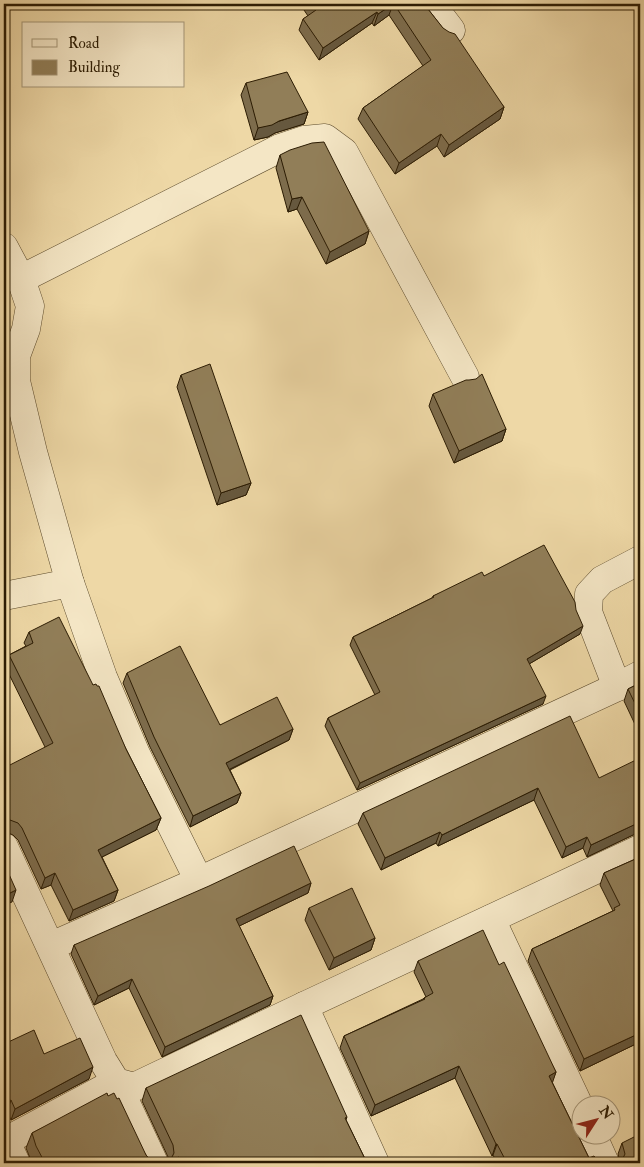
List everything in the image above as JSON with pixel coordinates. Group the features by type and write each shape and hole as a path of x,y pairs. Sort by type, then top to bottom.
{"street":[{"path":"431,4 451,30"},
{"path":"21,279 280,148 304,140 325,138 344,152 465,377"},
{"path":"4,247 21,279 30,306 26,329 16,356 16,381 33,452 70,583 103,677 136,754 199,881"},
{"path":"51,946 199,881 628,681 588,612 589,594 602,580 640,560"},
{"path":"4,596 70,583"},
{"path":"4,847 103,1061 116,1082 154,1163"},
{"path":"7,1146 116,1082 134,1087 640,849"},
{"path":"491,919 574,1094"},
{"path":"304,1006 375,1163"},
{"path":"596,1144 605,1163"}],"building":[{"path":"312,4 393,4 378,14 377,12 323,48 303,19 316,10"},
{"path":"394,4 424,4 443,28 455,34 504,107 449,145 441,134 399,163 363,108 431,60"},
{"path":"287,72 308,112 258,128 246,83"},
{"path":"324,142 369,231 330,252 302,197 292,199 280,155 312,143"},
{"path":"210,364 251,483 221,493 181,375"},
{"path":"482,374 506,429 459,451 433,394 466,380 476,379"},
{"path":"544,545 575,602 576,610 583,626 527,659 546,696 360,783 328,718 380,692 353,637 482,572 484,576"},
{"path":"59,617 93,685 99,686 126,749 161,818 98,850 118,890 73,910 55,873 45,878 22,828 18,823 10,820 4,821 4,768 53,743 9,655 33,643 29,632"},
{"path":"180,646 220,725 277,697 293,729 226,763 241,793 193,816 154,737 127,673"},
{"path":"640,683 640,714 628,689"},
{"path":"570,716 599,778 640,758 640,823 591,845 587,837 566,847 538,788 442,835 440,832 385,858 363,813"},
{"path":"294,846 311,883 236,919 273,996 165,1047 132,979 98,996 74,945 209,886"},
{"path":"640,857 640,1033 584,1059 532,949 615,910 614,908 620,905 604,873"},
{"path":"4,863 16,890 4,896"},
{"path":"352,888 375,938 334,958 309,908"},
{"path":"483,930 499,965 504,962 556,1072 549,1076 572,1123 572,1144 582,1144 589,1158 594,1156 600,1163 507,1163 459,1066 375,1105 344,1036 425,999 433,993 418,961"},
{"path":"301,1015 347,1117 345,1118 367,1163 182,1163 179,1157 168,1162 174,1153 173,1145 146,1088"},
{"path":"34,1030 44,1054 80,1038 93,1067 15,1109 11,1100 4,1103 4,1044"},
{"path":"107,1093 108,1096 114,1093 117,1099 119,1098 146,1155 151,1161 157,1163 45,1163 32,1133"},
{"path":"640,1134 640,1163 619,1163 625,1154 622,1143"}]}
